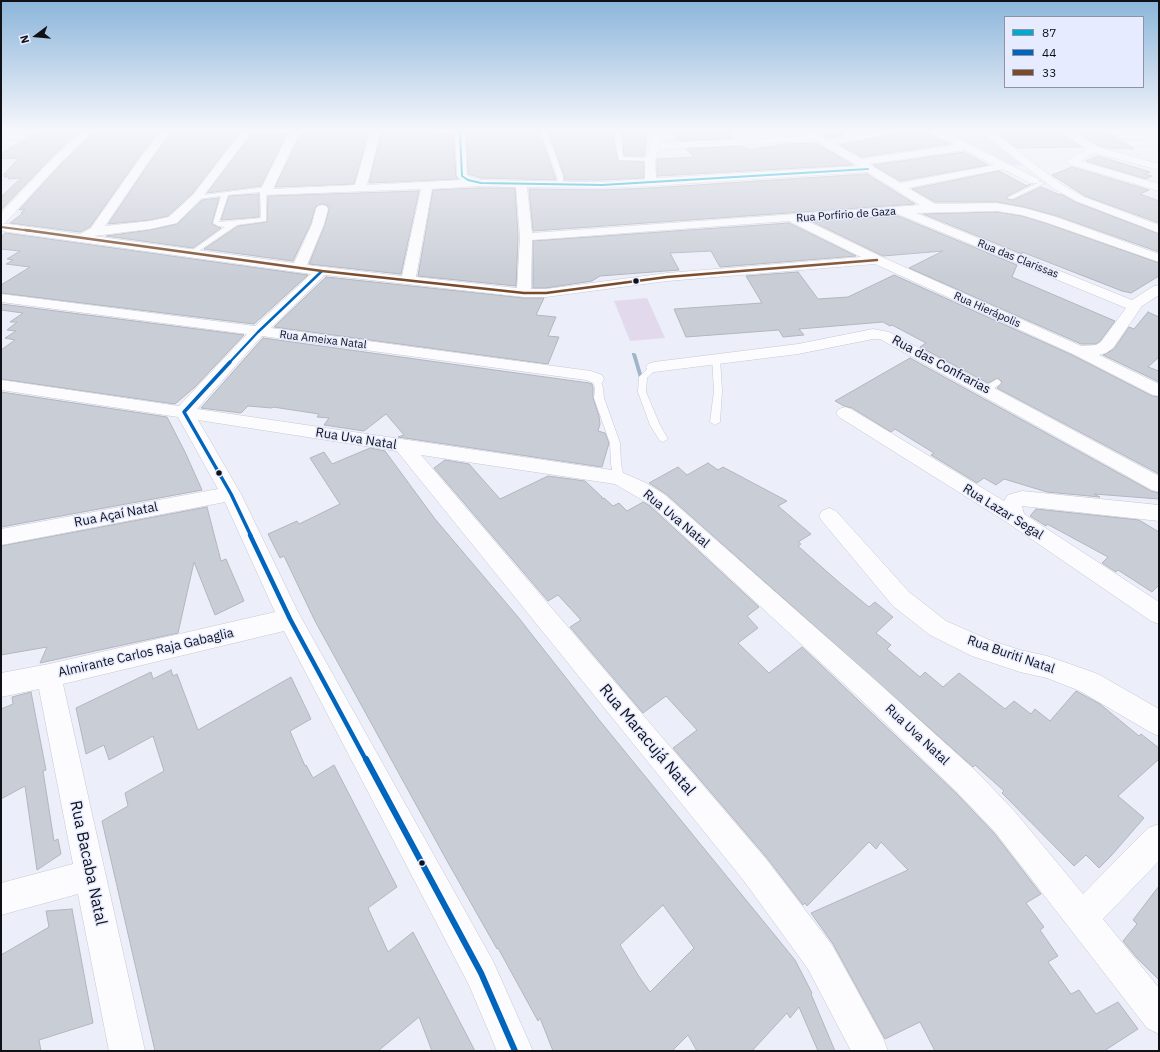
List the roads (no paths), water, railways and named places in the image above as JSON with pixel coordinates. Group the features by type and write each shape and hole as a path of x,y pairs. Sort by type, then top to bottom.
{"street":[{"path":"1,220 40,178"},
{"path":"95,231 132,178"},
{"path":"80,238 95,231 150,225 173,220 197,197 211,178"},
{"path":"273,178 267,191 360,189 481,183 651,183 727,178"},
{"path":"360,189 363,178"},
{"path":"465,178 481,183"},
{"path":"651,178 651,183"},
{"path":"883,178 933,208"},
{"path":"897,187 942,178"},
{"path":"1030,178 1042,183 1057,186 1093,205 1159,229"},
{"path":"1050,178 1057,186"},
{"path":"1123,178 1159,188"},
{"path":"521,184 526,237 524,293"},
{"path":"408,280 427,186"},
{"name":"Rua Porfírio de Gaza","path":"818,223 933,208 997,208 1024,212 1052,220 1156,254"},
{"path":"298,268 318,224 322,209"},
{"name":"Rua das Clarissas","path":"901,211 1135,307"},
{"name":"Rua Porfírio de Gaza","path":"526,237 791,218"},
{"name":"Rua Hierápolis","path":"791,218 818,223 877,260 1079,351 1159,391"},
{"path":"1,227 298,268 524,293 552,293 667,277 877,260"},
{"path":"322,271 258,332 184,412 232,494 290,619 481,973 515,1051"},
{"path":"1079,351 1100,350 1107,345 1137,303 1159,289"},
{"name":"Rua Ameixa Natal","path":"1,298 584,375 591,376 596,379"},
{"name":"Rua das Confrarias","path":"654,367 716,358 798,349 879,334 991,386 1159,485"},
{"name":"Rua Uva Natal","path":"1,385 619,478 639,488 658,500 865,687 967,782 1005,822 1159,1016"},
{"name":"Rua Lazar Segal","path":"845,413 1015,518 1159,614"},
{"name":"Rua Maracujá Natal","path":"402,445 755,870 820,957 870,1051"},
{"name":"Rua Açaí Natal","path":"1,537 232,494"},
{"path":"1015,518 1012,506 1015,500 1022,498 1159,513"},
{"name":"Rua Buriti Natal","path":"829,516 872,567 901,598 938,628 981,648 1020,661 1047,667 1089,682 1159,723"},
{"name":"Almirante Carlos Raja Gabaglia","path":"1,685 49,676 290,619"},
{"name":"Rua Bacaba Natal","path":"49,676 127,1051"},
{"path":"1081,919 1159,839"},
{"path":"1,899 90,875"}],"lane":[{"path":"560,178 561,184"},
{"path":"1010,198 1042,183"},
{"path":"197,197 225,194 267,191 264,220 220,225 216,223 225,194"},
{"path":"192,253 234,224"},
{"path":"715,422 718,391 716,358"},
{"path":"654,367 643,377 642,392 655,425 663,439"},
{"path":"596,379 599,388 599,398 615,443 616,464 619,478"}],"waterway":[{"path":"634,354 642,381"}]}
